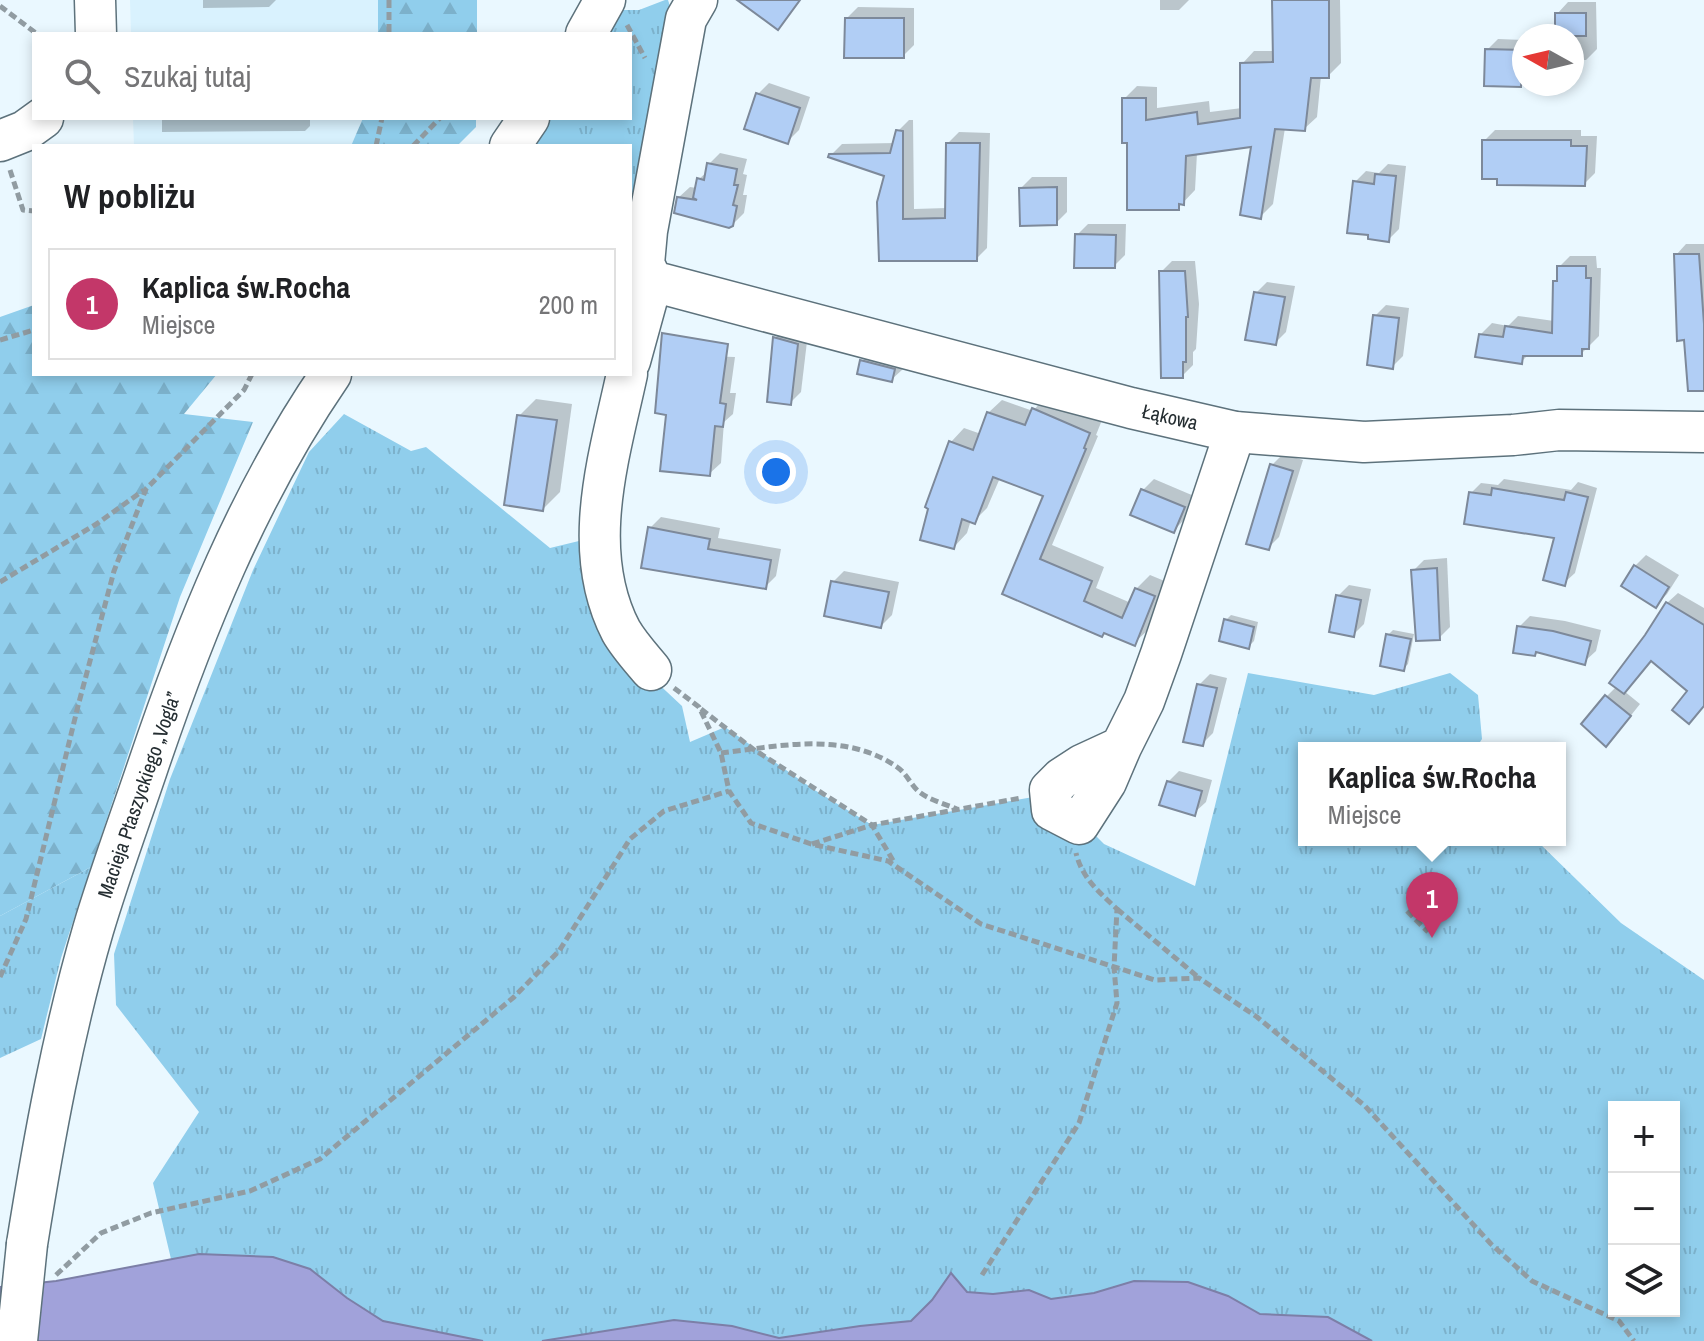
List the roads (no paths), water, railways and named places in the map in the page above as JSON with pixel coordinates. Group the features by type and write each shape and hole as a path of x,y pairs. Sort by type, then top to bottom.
{"street":[{"path":"95,0 96,32"},
{"path":"569,32 578,0"},
{"path":"587,32 605,0"},
{"path":"632,354 652,281 644,264 644,254 688,6"},
{"path":"4,153 40,120"},
{"path":"511,144 528,120"},
{"name":"Łąkowa","path":"652,281 1131,408 1235,432 1364,442 1559,430 1704,432"},
{"name":"Macieja Ptaszyckiego „Vogla”","path":"17,1341 27,1244 45,1131 93,931 191,643 230,552 294,430 330,376"},
{"path":"627,376 604,491 598,550 605,586 622,631 651,670"},
{"path":"1121,747 1072,772 1050,790 1052,810 1079,824 1106,782 1144,701 1235,432"}],"place":[{"name":"Kaplica św.Rocha","path":"1432,938"}]}
